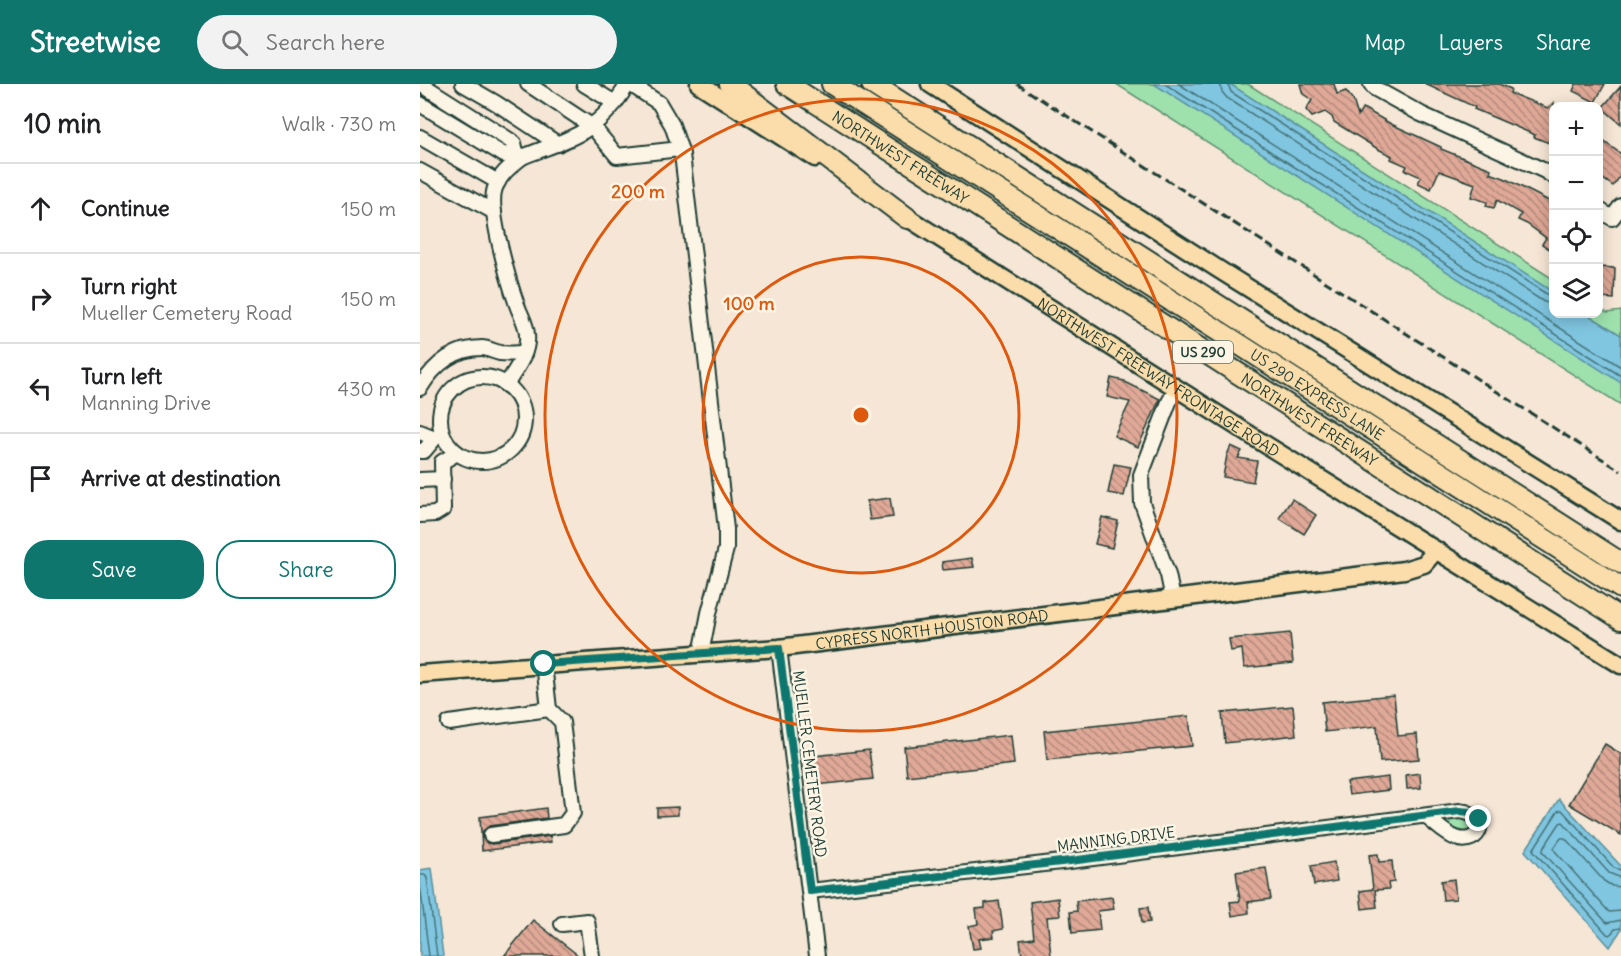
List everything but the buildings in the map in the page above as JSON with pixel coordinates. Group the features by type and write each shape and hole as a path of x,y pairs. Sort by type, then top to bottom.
{"highway":[{"path":"730,84 907,218"},
{"name":"NORTHWEST FREEWAY","path":"787,84 1621,619"},
{"name":"US 290 EXPRESS LANE","path":"832,84 1621,588"},
{"name":"US 290","path":"872,84 1621,563"}],"main road":[{"name":"NORTHWEST FREEWAY FRONTAGE ROAD","path":"699,84 907,218 1621,665"},
{"path":"930,84 1218,269 1621,521"},
{"name":"CYPRESS NORTH HOUSTON ROAD","path":"420,674 779,648 1404,570 1424,564 1436,550"}],"street":[{"path":"421,84 514,143 519,154"},
{"path":"462,84 496,103 558,144"},
{"path":"528,84 593,127 617,156 680,149"},
{"path":"584,84 615,103"},
{"path":"420,104 504,154 519,154 568,141 593,127 629,84 659,103 672,125 680,149 726,529 726,549 701,654"},
{"path":"1371,84 1374,88 1421,114 1549,174"},
{"path":"420,137 498,182"},
{"path":"506,385 524,353 527,335 516,303 494,212 494,189 504,171 519,154"},
{"path":"420,171 494,212"},
{"path":"1600,210 1612,218 1621,206"},
{"path":"420,387 429,373 445,357 466,350 484,347 499,352 524,353"},
{"path":"420,432 439,436 457,453 476,460 497,458 509,451 518,441 523,428 524,414 520,400 512,389 487,377 473,378 460,383 450,392 442,404 439,436 424,451 420,451"},
{"path":"1173,599 1168,575 1142,503 1142,476 1177,388"},
{"path":"420,515 435,514 443,509 442,462 457,453"},
{"path":"420,480 443,479"},
{"name":"MUELLER CEMETERY ROAD","path":"779,648 817,956"},
{"path":"491,835 564,825 573,813 562,722 549,709 544,664"},
{"path":"449,723 549,709"},
{"name":"MANNING DRIVE","path":"810,891 1425,816"},
{"path":"562,924 587,921 592,956"}],"green space":[{"path":"1116,84 1248,84 1549,276 1549,318 1603,318 1603,310 1607,313 1621,311 1621,405"},
{"path":"1460,815 1474,821 1472,833 1454,831 1447,827 1441,819"}],"water":[{"path":"1154,84 1230,84 1549,289 1549,318 1593,318 1621,335 1621,383"},
{"path":"1559,799 1621,866 1621,930 1610,947 1525,851"},
{"path":"432,868 443,956 420,956 420,870"}],"railway":[{"path":"1017,84 1621,471"}],"route":[{"path":"544,664 779,648 810,891 900,882 1460,811 1471,812 1479,819"}]}
